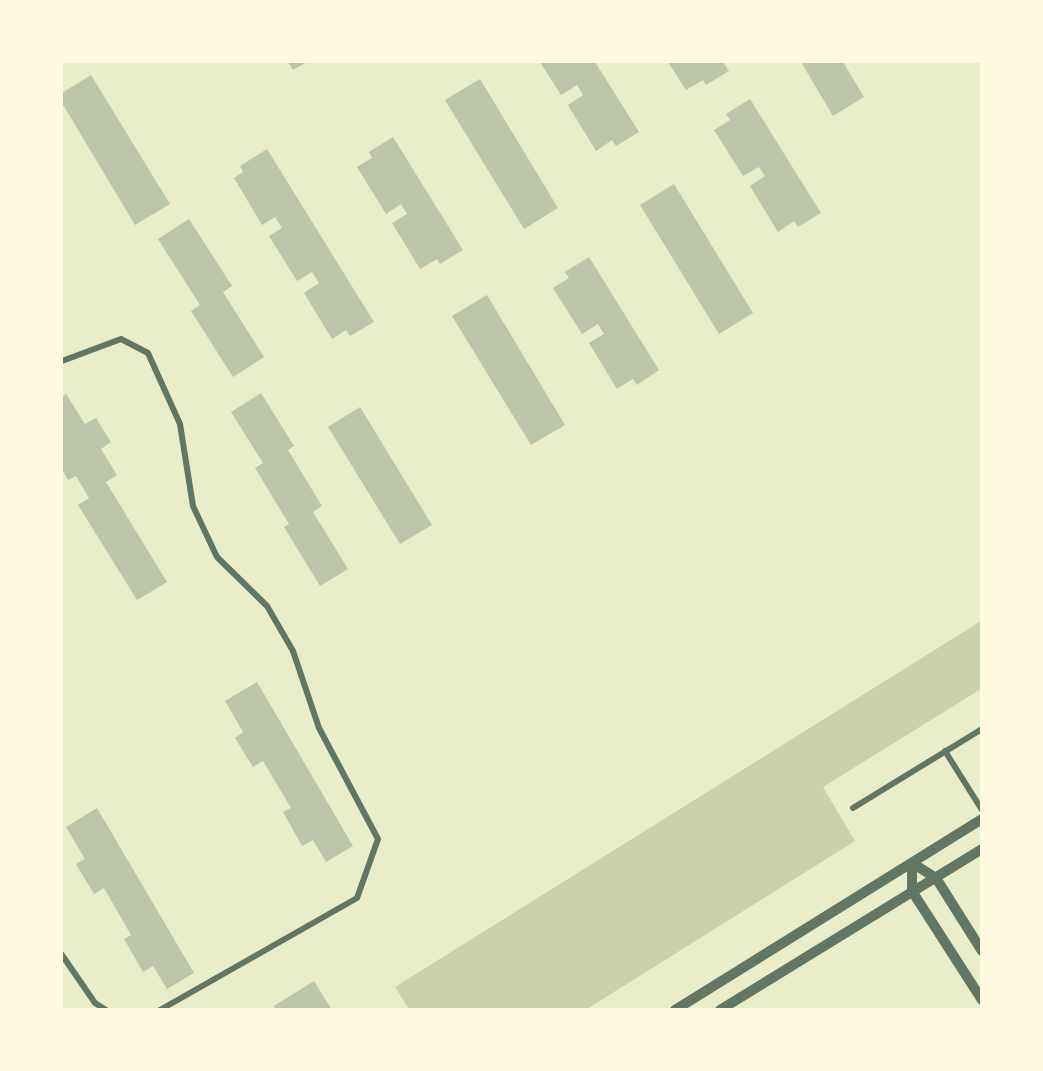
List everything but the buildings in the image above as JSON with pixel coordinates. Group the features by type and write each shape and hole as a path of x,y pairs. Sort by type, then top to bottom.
{"street":[{"path":"62,361 121,339 148,353 180,424 193,506 217,557 267,606 293,651 319,728 378,839 357,898 160,1010"},
{"path":"853,808 981,729"},
{"path":"945,751 981,810"},
{"path":"675,1010 981,819"},
{"path":"720,1010 981,849"},
{"path":"912,863 936,878 981,951"},
{"path":"912,863 912,891 981,1000"},
{"path":"62,955 95,1003 106,1010"}],"green space":[{"path":"981,621 981,689 823,787 855,841 587,1009 409,1009 395,987"}]}
